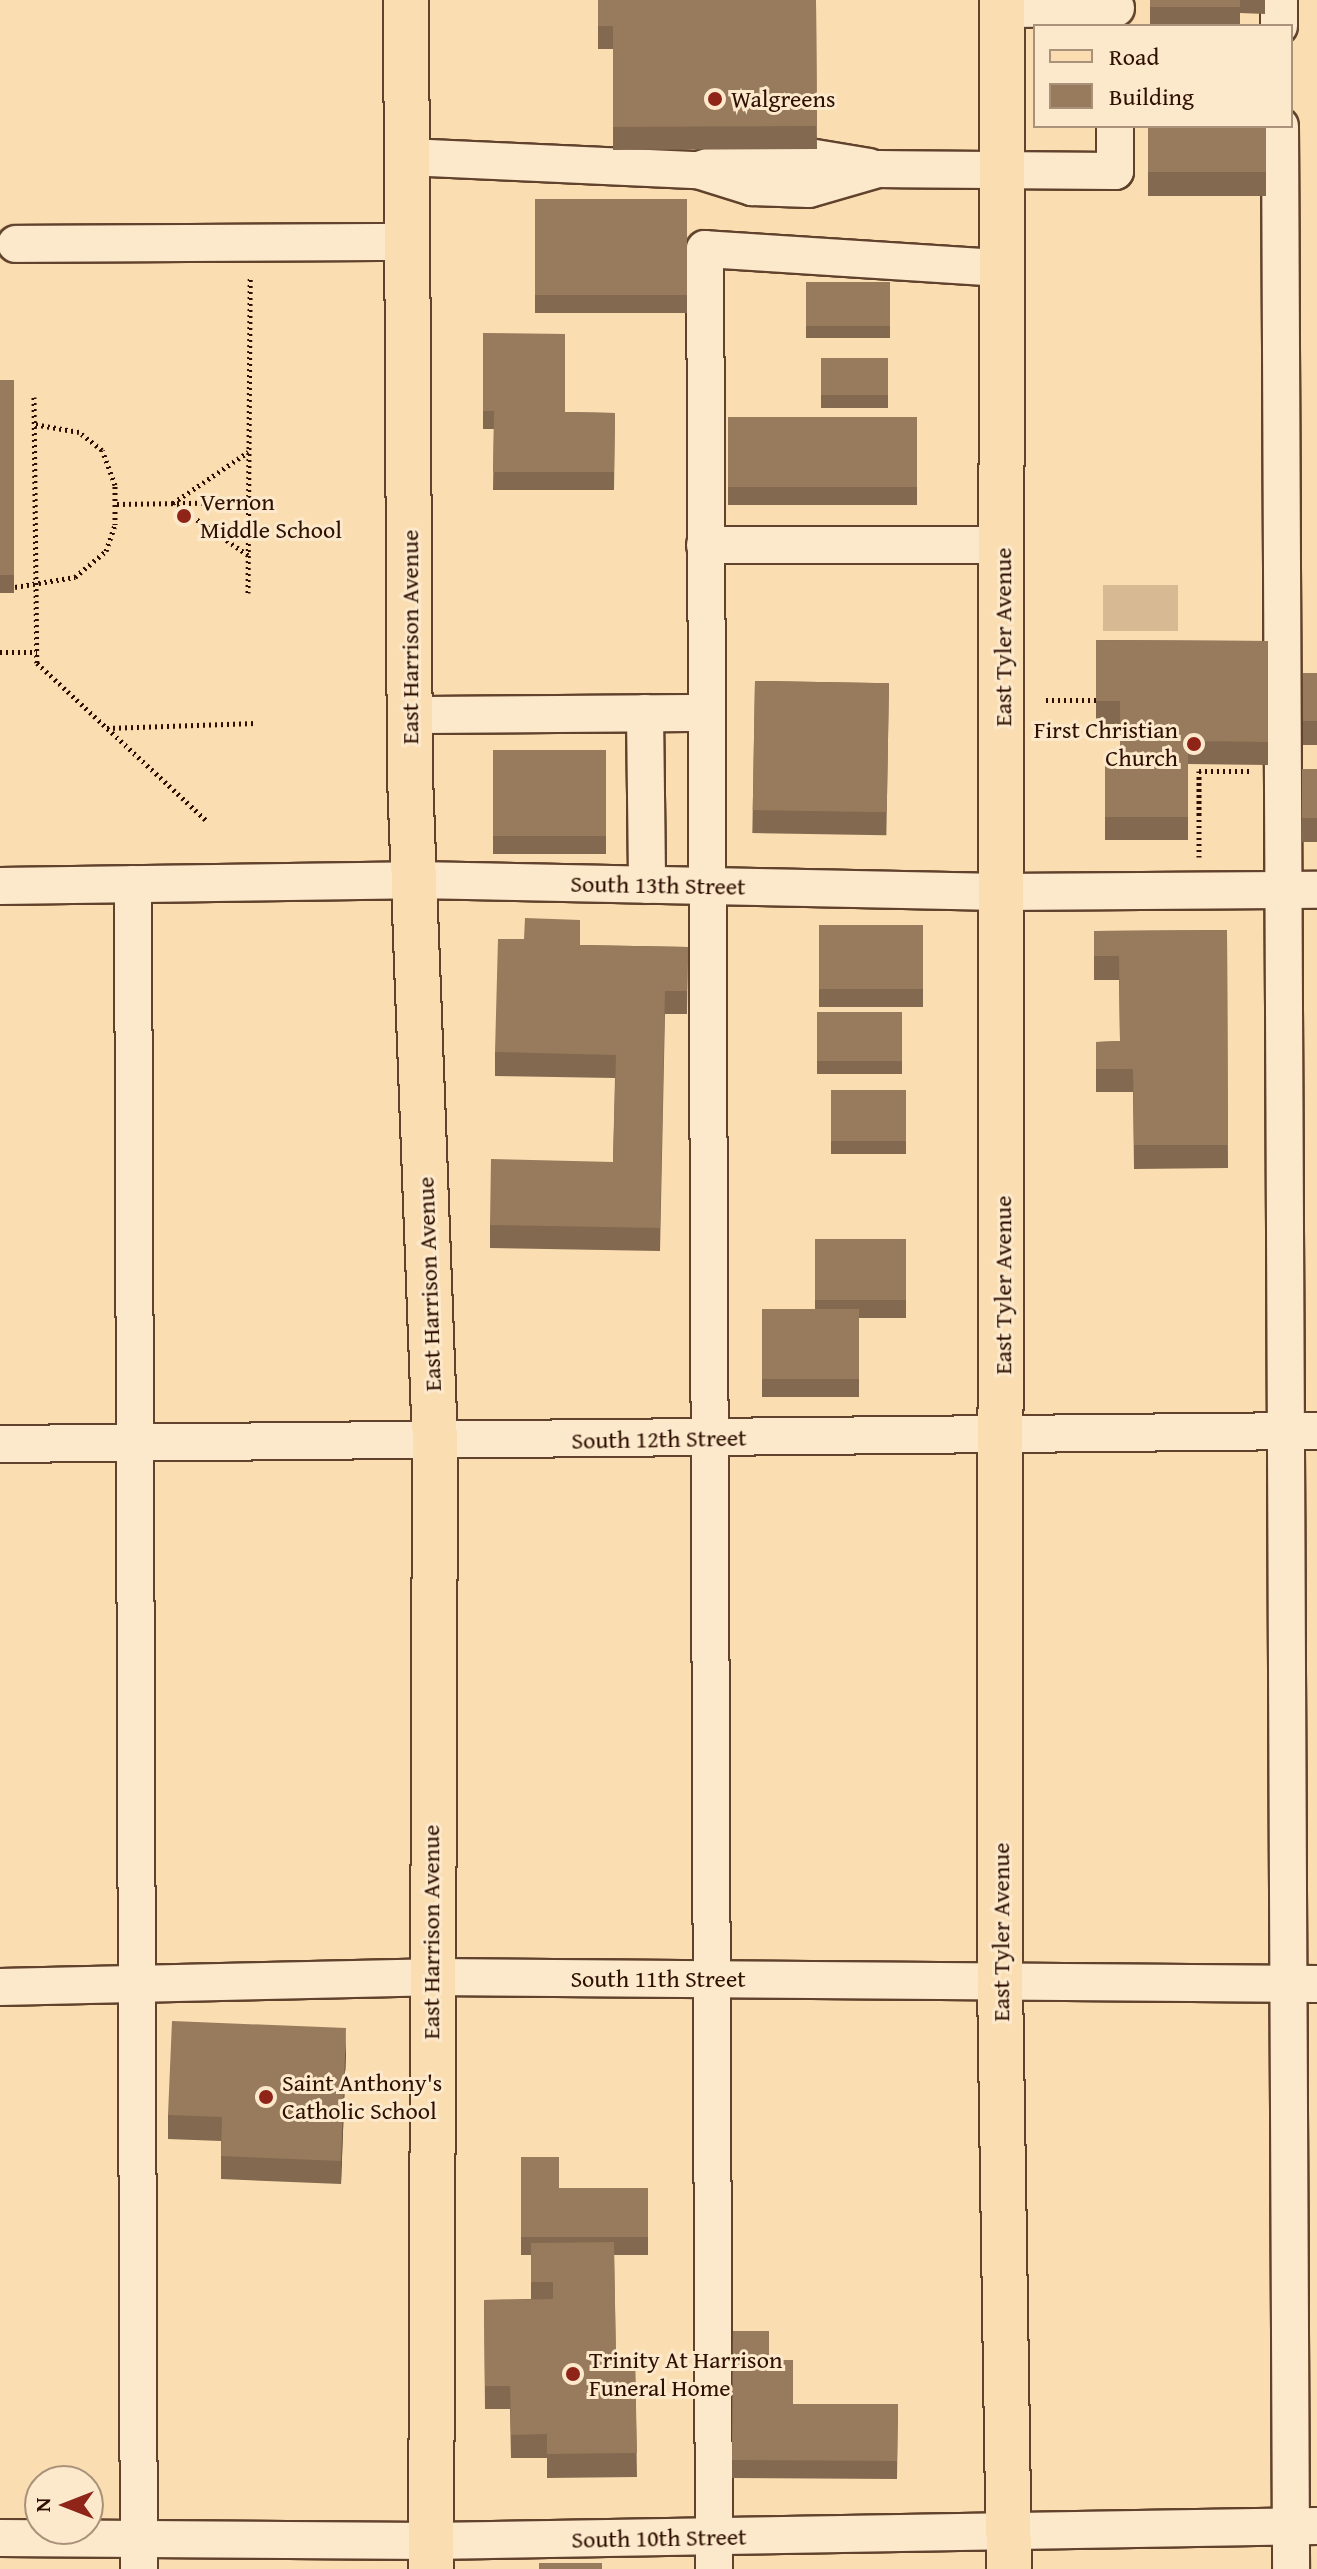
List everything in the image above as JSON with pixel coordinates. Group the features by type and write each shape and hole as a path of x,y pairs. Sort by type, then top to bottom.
{"main road":[{"name":"East Harrison Avenue","path":"406,0 410,715 435,1443 431,2555"},
{"name":"East Tyler Avenue","path":"1002,4 1000,892 1004,1431 1000,1982 1008,2551"}],"street":[{"path":"1279,0 1279,24"},
{"path":"1002,4 1116,11"},
{"path":"407,157 698,170 752,187 809,189 878,169 1115,171 1115,128"},
{"path":"1280,128 1284,770 1301,890 1304,2526 1291,2569"},
{"path":"16,244 408,242"},
{"path":"714,2553 710,1437 704,886 705,249 1002,268"},
{"path":"705,545 1002,545"},
{"path":"645,713 647,885"},
{"path":"410,715 705,713"},
{"name":"South 13th Street","path":"0,886 414,880 1000,892 1301,890"},
{"path":"133,884 138,1444 138,2554"},
{"name":"South 12th Street","path":"0,1444 435,1443 1004,1431 1300,1431"},
{"name":"South 11th Street","path":"0,1987 431,1977 1302,1984"},
{"name":"South 10th Street","path":"0,2538 138,2554 1008,2551 1304,2526"}],"path":[{"path":"248,593 251,502 250,276"},
{"path":"34,397 37,663 208,822"},
{"path":"15,587 36,585 93,565 111,539 117,504 110,465 92,440 62,425 34,424"},
{"path":"173,503 249,451"},
{"path":"117,504 251,502"},
{"path":"173,503 248,555"},
{"path":"0,652 37,652"},
{"path":"1046,700 1096,700"},
{"path":"107,728 256,723"},
{"path":"1199,858 1199,768 1284,770"}],"shaded area":[{"path":"1103,585 1178,585 1178,631 1103,631"}],"building":[{"name":"Walgreens","path":"598,0 816,0 817,126 613,127 613,26 598,26"},
{"path":"1150,0 1240,0 1240,7 1150,7"},
{"path":"1148,128 1266,128 1266,172 1148,172"},
{"path":"535,199 687,199 687,295 535,295"},
{"path":"806,282 890,282 890,326 806,326"},
{"path":"483,333 565,334 565,412 615,413 614,472 493,472 494,411 483,411"},
{"path":"821,358 888,358 888,395 821,395"},
{"path":"0,380 14,380 14,575 0,575"},
{"path":"728,417 917,417 917,487 728,487"},
{"name":"First Christian Church","path":"1096,640 1268,641 1268,742 1188,741 1188,817 1105,817 1105,762 1120,762 1120,701 1096,701"},
{"path":"1303,673 1317,673 1317,721 1303,721"},
{"path":"755,681 889,683 887,812 753,810"},
{"path":"493,750 606,750 606,836 493,836"},
{"path":"1302,769 1317,769 1317,818 1302,818"},
{"path":"525,918 580,920 580,945 688,947 687,991 665,991 660,1228 490,1225 491,1159 613,1162 616,1055 495,1052 498,939 524,939"},
{"path":"819,925 923,925 923,989 819,989"},
{"path":"1227,930 1228,1145 1134,1145 1133,1069 1096,1069 1096,1042 1120,1041 1119,956 1094,956 1094,931"},
{"path":"817,1012 902,1012 902,1061 817,1061"},
{"path":"831,1090 906,1090 906,1141 831,1141"},
{"path":"815,1239 906,1239 906,1300 815,1300"},
{"path":"762,1309 859,1309 859,1379 762,1379"},
{"path":"172,2021 346,2028 341,2161 221,2156 222,2117 168,2115"},
{"path":"521,2157 559,2157 559,2188 648,2188 648,2237 521,2237"},
{"path":"614,2242 616,2361 635,2360 637,2453 547,2454 547,2434 511,2435 510,2386 485,2386 484,2300 553,2299 553,2282 531,2282 531,2243"},
{"path":"733,2331 769,2331 769,2360 793,2360 793,2404 898,2404 897,2461 732,2460"},
{"path":"539,2563 602,2563 602,2569 539,2569"}],"place":[{"name":"Walgreens","path":"715,99"},
{"name":"Vernon Middle School","path":"184,516"},
{"name":"First Christian Church","path":"1194,744"},
{"name":"Saint Anthony's Catholic School","path":"266,2097"},
{"name":"Trinity At Harrison Funeral Home","path":"573,2374"}]}
